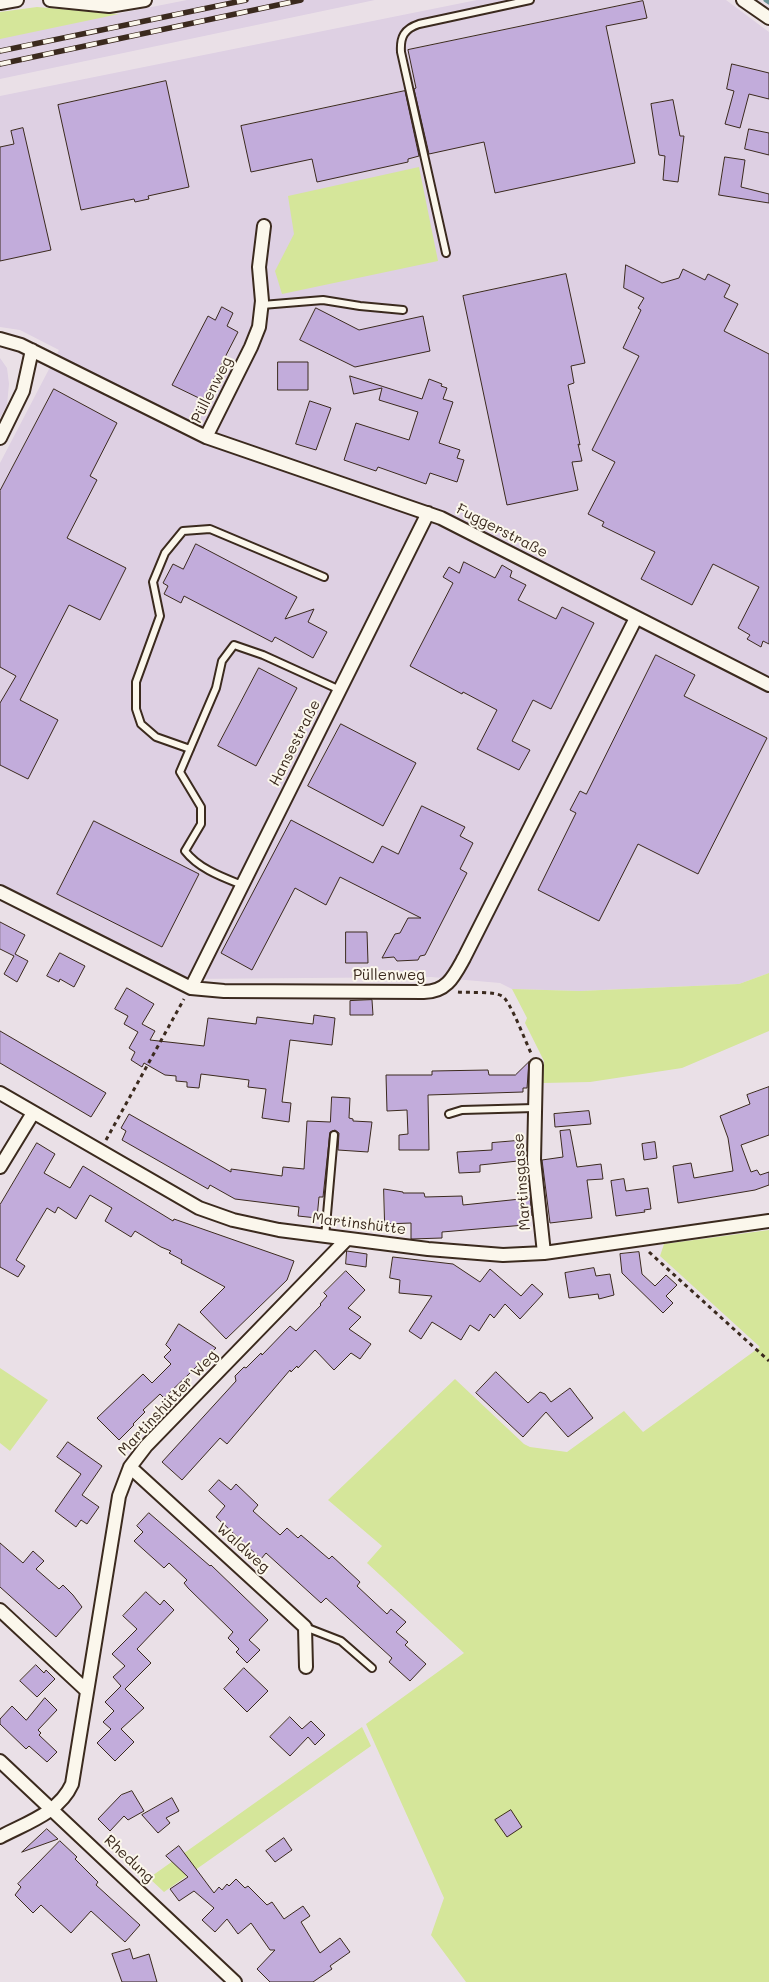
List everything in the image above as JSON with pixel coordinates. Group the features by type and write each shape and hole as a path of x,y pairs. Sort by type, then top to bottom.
{"street":[{"path":"0,3 17,0"},
{"path":"50,0 109,6 145,0"},
{"path":"743,0 769,18"},
{"name":"Püllenweg","path":"0,338 32,350 206,437 251,348 259,327 262,304 259,267 264,226"},
{"path":"0,438 23,391 32,350"},
{"name":"Fuggerstraße","path":"206,437 428,513 769,685"},
{"name":"Hansestraße","path":"191,988 428,513"},
{"name":"Püllenweg","path":"0,892 191,988 224,990 435,991 448,983 464,958 636,618"},
{"name":"Martinsgasse","path":"536,1065 534,1160 544,1254"},
{"name":"Martinshütte","path":"0,1093 210,1213 256,1225 325,1237 489,1255 544,1254 769,1221"},
{"path":"0,1166 33,1113"},
{"name":"Martinshütter Weg","path":"52,1809 64,1798 72,1784 119,1496 130,1467 146,1446 346,1240"},
{"name":"Waldweg","path":"130,1467 305,1626"},
{"path":"0,1610 87,1691"},
{"path":"305,1626 306,1667"},
{"name":"Rhedung","path":"0,1760 236,1982"},
{"path":"0,1837 52,1809"}],"lane":[{"path":"446,253 401,52 401,40 407,30 419,24 530,0"},
{"path":"262,304 323,300 403,310"},
{"path":"190,749 156,737 141,724 136,709 136,682 160,616 153,582 165,554 183,531 210,529 324,577"},
{"path":"242,885 212,872 190,858 185,851 201,824 201,806 180,772 216,688 222,660 234,646 263,655 340,690"},
{"path":"449,1114 462,1110 534,1108"},
{"path":"325,1237 334,1135"},
{"path":"305,1626 341,1641 372,1668"}],"path":[{"path":"99,1151 191,988"},
{"path":"435,991 503,996 510,1006 536,1065"},
{"path":"636,1241 769,1361"}],"shaded area":[{"path":"187,0 375,0 0,79 0,37"},
{"path":"477,0 726,0 769,32 769,973 739,984 580,991 512,989 500,983 431,977 187,979 0,885 0,463 59,350 20,330 0,327 0,96"},
{"path":"0,358 7,368 9,384 7,405 0,418"}],"green space":[{"path":"37,7 119,14 0,39 0,12"},
{"path":"419,167 438,261 282,294 275,271 294,234 288,196"},
{"path":"769,973 769,1031 682,1068 590,1082 543,1083 544,1061 525,1023 527,1018 512,989 580,991 739,984"},
{"path":"769,1230 769,1982 466,1982 431,1935 444,1898 366,1724 464,1653 367,1563 382,1546 328,1500 455,1379 524,1444 530,1447 567,1452 624,1411 643,1432 760,1347 660,1256 664,1244"},
{"path":"0,1368 48,1400 10,1451 0,1443"},
{"path":"362,1727 371,1746 164,1892 149,1878"}],"building":[{"path":"643,1 647,18 606,26 635,163 495,193 484,142 429,154 414,89 416,88 408,50"},
{"path":"732,64 769,73 769,99 749,94 740,128 725,124 734,91 727,89"},
{"path":"166,81 189,187 148,196 149,199 135,202 134,199 81,210 58,105"},
{"path":"405,91 419,156 408,159 408,162 317,182 312,159 251,172 241,126"},
{"path":"673,100 680,136 684,136 678,182 663,180 665,156 659,155 651,104"},
{"path":"23,128 51,250 0,261 0,147 14,144 11,131"},
{"path":"749,129 769,133 769,155 745,149"},
{"path":"725,157 745,160 741,187 769,194 769,203 719,195"},
{"path":"626,265 662,283 679,278 683,269 705,280 708,274 730,285 724,297 738,304 724,331 769,354 769,644 763,641 761,647 747,639 750,635 738,628 759,587 713,564 692,605 641,579 655,552 602,526 604,522 588,514 615,462 592,450 639,356 623,348 641,310 638,308 644,298 624,288"},
{"path":"566,274 585,363 571,366 574,383 568,385 582,461 572,462 578,490 507,505 463,296"},
{"path":"222,307 233,313 227,326 238,332 203,400 172,385 208,316 215,320"},
{"path":"316,308 359,330 423,316 430,351 355,367 300,340"},
{"path":"278,362 308,362 308,390 278,390"},
{"path":"350,376 422,399 429,379 447,388 443,399 453,402 439,443 460,450 457,458 464,460 457,482 430,473 426,484 378,467 376,471 344,460 356,423 409,440 418,412 379,400 382,388 354,394"},
{"path":"54,389 117,423 90,476 97,480 67,538 126,568 100,620 69,605 20,700 58,720 28,779 0,765 0,703 16,676 0,667 0,491"},
{"path":"310,401 331,408 316,450 296,444"},
{"path":"196,544 297,597 285,619 314,609 308,622 327,632 313,658 275,637 272,642 184,596 181,603 164,594 168,586 163,583 173,564 183,569"},
{"path":"464,562 495,578 502,565 512,571 510,577 526,585 518,600 556,619 562,607 594,623 551,709 533,700 512,741 530,750 519,770 477,749 497,710 463,692 462,694 410,666 453,583 443,577 449,567 459,573"},
{"path":"656,655 695,675 684,696 767,738 698,874 638,844 599,921 538,890 576,813 570,810 580,791 586,794"},
{"path":"259,668 297,688 256,766 218,746"},
{"path":"341,724 416,763 383,826 308,786"},
{"path":"422,806 465,827 460,836 473,843 460,869 467,873 425,955 420,956 418,960 397,961 394,957 382,958 395,934 400,933 408,918 421,918 340,877 326,905 295,888 252,970 221,953 291,820 373,863 382,846 398,854"},
{"path":"94,821 199,874 162,947 57,894"},
{"path":"0,922 25,935 15,954 28,961 17,982 4,974 14,956 0,949"},
{"path":"346,932 367,932 368,963 346,963"},
{"path":"60,953 85,966 74,987 60,979 59,982 47,976"},
{"path":"127,988 154,1004 142,1024 155,1031 150,1040 204,1046 208,1018 256,1024 257,1017 313,1024 314,1015 335,1018 332,1045 290,1040 282,1102 291,1103 289,1122 262,1118 266,1089 248,1087 249,1080 201,1074 199,1088 187,1087 187,1082 176,1081 176,1076 165,1075 144,1063 142,1067 131,1060 135,1052 129,1048 138,1032 124,1024 128,1016 115,1009"},
{"path":"372,1000 373,1015 350,1015 350,1001"},
{"path":"0,1031 106,1093 91,1117 0,1063"},
{"path":"529,1062 527,1088 523,1088 523,1092 428,1095 429,1150 399,1150 399,1135 408,1134 407,1110 387,1111 386,1075 432,1075 432,1071 488,1070 489,1075 515,1075"},
{"path":"769,1087 769,1135 741,1145 751,1172 757,1170 760,1175 769,1172 769,1185 755,1190 678,1203 673,1166 691,1163 694,1178 733,1171 728,1138 720,1116 750,1104 747,1095"},
{"path":"332,1097 350,1098 349,1118 353,1119 353,1121 372,1122 368,1152 338,1150 339,1133 335,1130 330,1132 323,1197 319,1197 317,1218 298,1216 299,1207 235,1199 210,1185 208,1189 122,1140 126,1131 121,1128 129,1114 231,1172 231,1169 282,1176 283,1167 304,1169 307,1121 330,1122"},
{"path":"589,1111 591,1124 555,1127 554,1114"},
{"path":"570,1130 577,1167 601,1164 603,1179 587,1180 592,1218 550,1223 542,1160 563,1157 560,1131"},
{"path":"516,1141 518,1161 480,1165 480,1172 459,1173 457,1152 492,1150 492,1143"},
{"path":"655,1142 657,1158 644,1160 642,1144"},
{"path":"37,1143 55,1154 44,1173 70,1188 83,1166 173,1221 174,1219 294,1261 287,1280 226,1339 200,1312 225,1287 181,1263 182,1260 169,1253 171,1251 135,1231 131,1237 105,1221 112,1208 90,1195 76,1219 58,1207 55,1213 47,1208 16,1260 25,1266 18,1277 0,1267 0,1205"},
{"path":"624,1179 626,1191 648,1188 651,1209 644,1210 645,1212 616,1216 611,1181"},
{"path":"384,1189 403,1193 424,1193 425,1197 462,1196 463,1205 530,1198 532,1215 524,1216 525,1225 442,1232 442,1238 411,1239 411,1223 385,1224"},
{"path":"347,1251 367,1254 366,1267 346,1264"},
{"path":"639,1252 642,1274 655,1286 666,1275 677,1285 666,1296 673,1303 663,1313 622,1273 620,1254"},
{"path":"393,1257 453,1264 480,1282 490,1269 521,1296 532,1284 543,1294 520,1319 505,1304 494,1318 490,1314 479,1331 470,1325 461,1340 432,1322 421,1339 409,1331 432,1296 399,1293 400,1280 390,1278"},
{"path":"594,1268 596,1276 610,1274 614,1295 599,1299 598,1294 569,1298 565,1273"},
{"path":"346,1271 365,1290 348,1308 361,1317 349,1329 371,1344 360,1359 351,1353 334,1370 315,1350 298,1368 297,1366 291,1372 290,1370 227,1444 220,1438 182,1480 162,1462 236,1381 235,1376 261,1353 262,1355 290,1326 296,1331 321,1305 327,1296 324,1293"},
{"path":"179,1324 216,1348 164,1398 160,1394 143,1410 145,1412 119,1440 97,1418 143,1374 152,1383 171,1364 164,1357 171,1350 166,1345"},
{"path":"496,1372 528,1403 540,1392 545,1394 551,1402 570,1388 593,1418 568,1437 546,1412 523,1437 476,1393"},
{"path":"68,1442 102,1466 82,1495 99,1507 87,1524 81,1520 76,1527 55,1511 81,1474 57,1457"},
{"path":"219,1480 231,1490 236,1484 258,1505 253,1511 280,1535 287,1528 298,1538 301,1535 329,1559 332,1556 360,1582 357,1586 387,1614 391,1609 406,1622 396,1632 408,1642 405,1645 426,1664 410,1681 389,1662 392,1658 326,1598 321,1603 266,1553 261,1559 216,1517 225,1506 209,1491"},
{"path":"149,1513 211,1565 268,1620 249,1640 260,1650 247,1663 236,1652 239,1649 228,1638 233,1632 188,1588 184,1583 187,1580 169,1563 164,1568 134,1541 143,1532 137,1526"},
{"path":"0,1543 23,1563 33,1551 44,1561 36,1569 59,1589 63,1585 82,1607 56,1637 0,1587"},
{"path":"146,1592 160,1605 164,1600 174,1610 137,1649 151,1663 125,1689 144,1708 121,1729 134,1742 115,1761 97,1743 111,1729 103,1722 114,1711 105,1702 121,1686 113,1677 125,1666 112,1654 137,1629 123,1616"},
{"path":"36,1665 44,1673 46,1670 55,1679 37,1697 20,1681"},
{"path":"244,1668 268,1691 247,1712 224,1689"},
{"path":"45,1698 57,1710 38,1730 41,1733 39,1735 57,1752 47,1762 29,1746 26,1749 0,1724 0,1719 12,1706 26,1720"},
{"path":"290,1717 302,1729 311,1721 325,1735 315,1745 308,1737 290,1756 270,1737"},
{"path":"132,1791 144,1811 128,1820 124,1816 110,1831 98,1819 121,1795"},
{"path":"172,1798 179,1811 166,1818 170,1823 158,1833 142,1815"},
{"path":"511,1810 522,1827 507,1837 495,1820"},
{"path":"47,1829 58,1839 22,1852"},
{"path":"284,1838 292,1850 275,1862 266,1851"},
{"path":"60,1841 77,1857 75,1859 98,1882 96,1885 140,1925 125,1942 91,1911 71,1933 41,1905 33,1913 15,1895 21,1887 18,1884"},
{"path":"179,1846 214,1893 219,1887 222,1890 227,1884 229,1886 236,1879 245,1888 248,1886 267,1905 272,1902 284,1919 303,1906 310,1916 301,1922 320,1953 340,1938 350,1952 330,1966 332,1969 313,1982 270,1982 257,1969 275,1950 270,1950 251,1923 238,1934 227,1919 215,1932 202,1920 214,1908 194,1891 179,1901 170,1889 188,1877 166,1856"},
{"path":"130,1949 133,1959 149,1954 157,1982 122,1982 112,1954"}],"railway":[{"path":"0,51 246,0"},
{"path":"0,64 301,0"}]}
